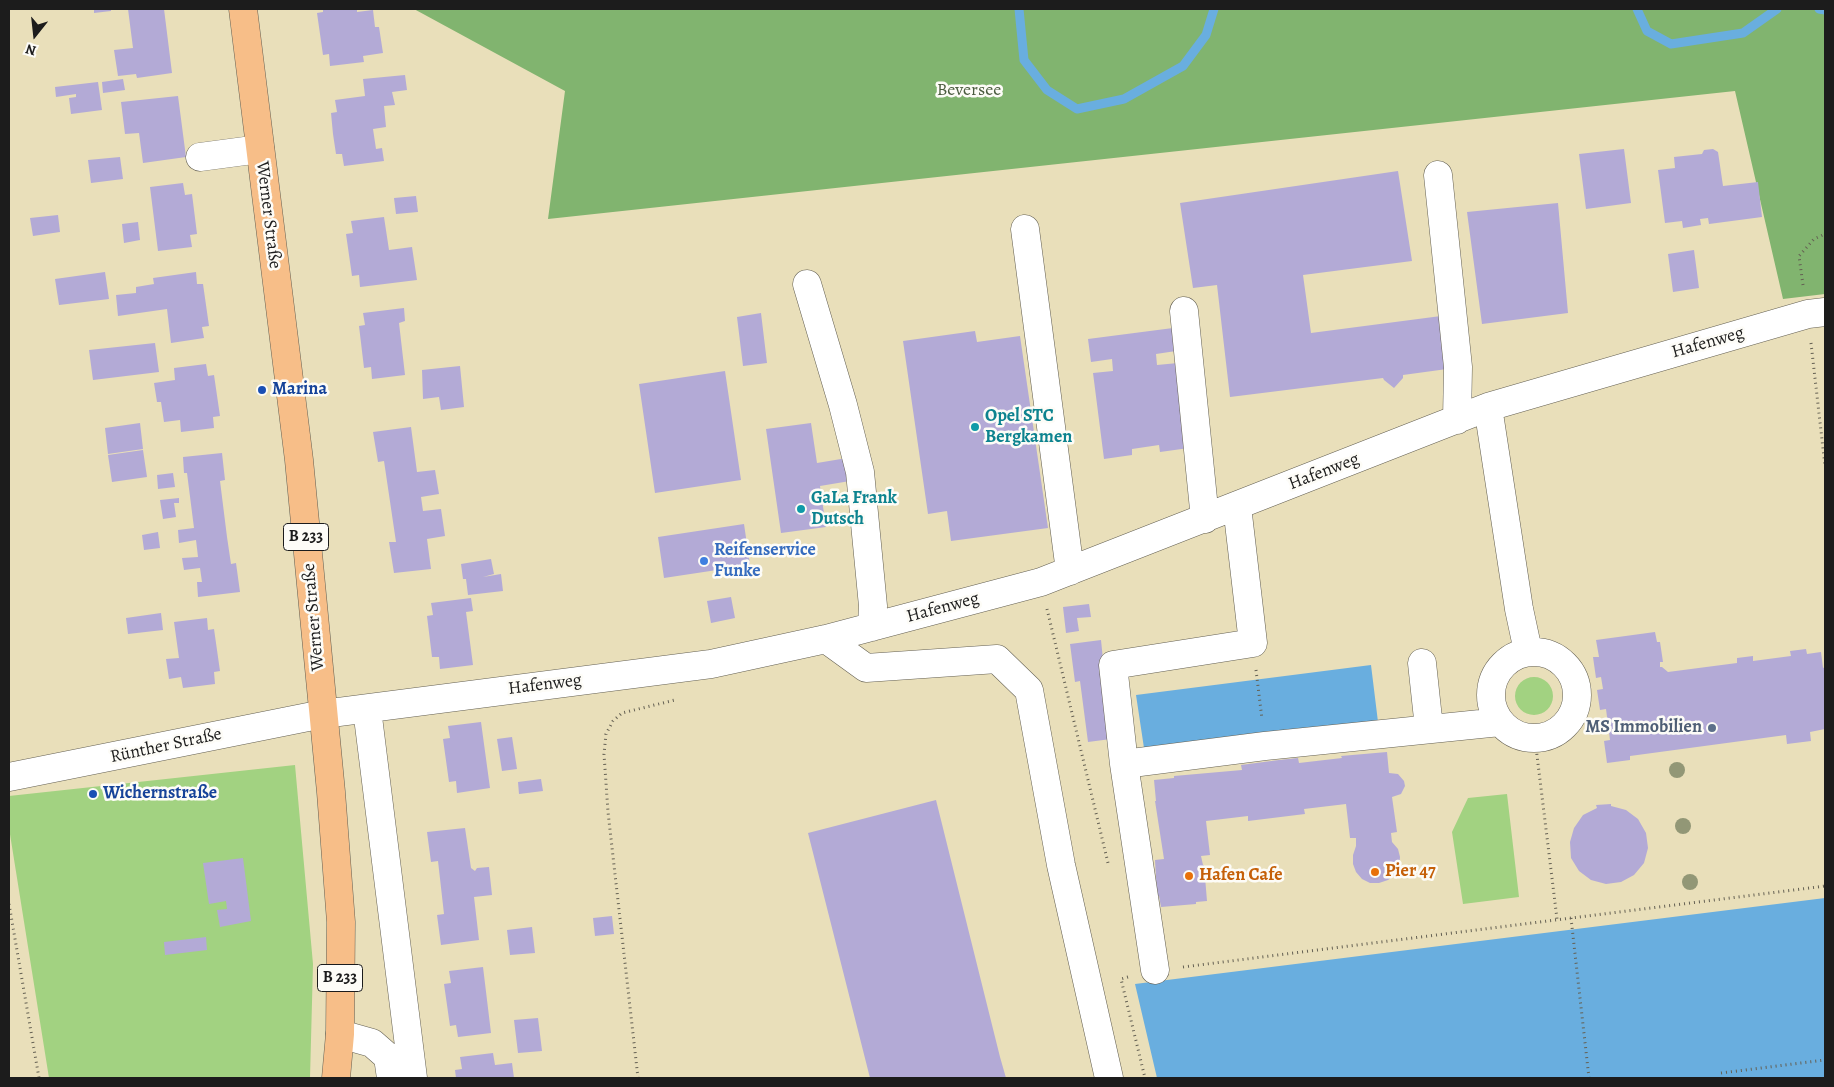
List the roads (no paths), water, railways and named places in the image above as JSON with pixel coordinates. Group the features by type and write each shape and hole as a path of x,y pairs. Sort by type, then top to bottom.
{"main road":[{"name":"Werner Straße","path":"242,9 299,460 323,714 340,922 340,1034 336,1078"}],"street":[{"path":"200,157 260,149"},
{"path":"1438,175 1458,367 1457,420"},
{"path":"1025,229 1070,571"},
{"path":"807,284 843,405 860,472 873,606 872,627"},
{"path":"1184,311 1205,519"},
{"name":"Hafenweg","path":"323,714 711,664 826,639 1041,582 1488,407 1816,313"},
{"path":"1488,407 1519,608 1528,652"},
{"path":"1142,970 1124,764 1113,665 1253,643 1237,506"},
{"path":"826,639 866,668 997,659 1029,690 1061,865 1109,1078"},
{"path":"1528,652 1543,652 1556,657 1567,667 1575,679 1578,693 1576,707 1570,720 1560,730 1547,737 1535,739 1520,737 1509,731 1500,722 1493,711 1490,698 1491,685 1496,672 1504,663 1516,655 1528,652"},
{"path":"1422,663 1429,728"},
{"path":"367,709 413,1078"},
{"name":"Rünther Straße","path":"9,777 323,714"},
{"path":"1124,764 1265,746 1500,722"},
{"path":"340,1034 372,1043 388,1057 390,1078"}],"water":[{"path":"1371,665 1378,722 1144,748 1136,695"},
{"path":"1825,898 1825,1078 1157,1078 1135,984"}],"waterway":[{"path":"1019,9 1024,60 1047,90 1077,109 1124,99 1183,66 1206,35 1214,9"},
{"path":"1637,9 1647,31 1671,44 1743,33 1777,9"},
{"path":"1819,9 1825,10"}],"place":[{"name":"Marina","path":"262,390"},
{"name":"Opel STC Bergkamen","path":"975,427"},
{"name":"GaLa Frank Dutsch","path":"801,509"},
{"name":"Reifenservice Funke","path":"704,561"},
{"name":"MS Immobilien","path":"1712,728"},
{"name":"Wichernstraße","path":"93,794"},
{"name":"Pier 47","path":"1375,872"},
{"name":"Hafen Cafe","path":"1189,876"}],"park label":[{"name":"Beversee","path":"969,91"}]}
